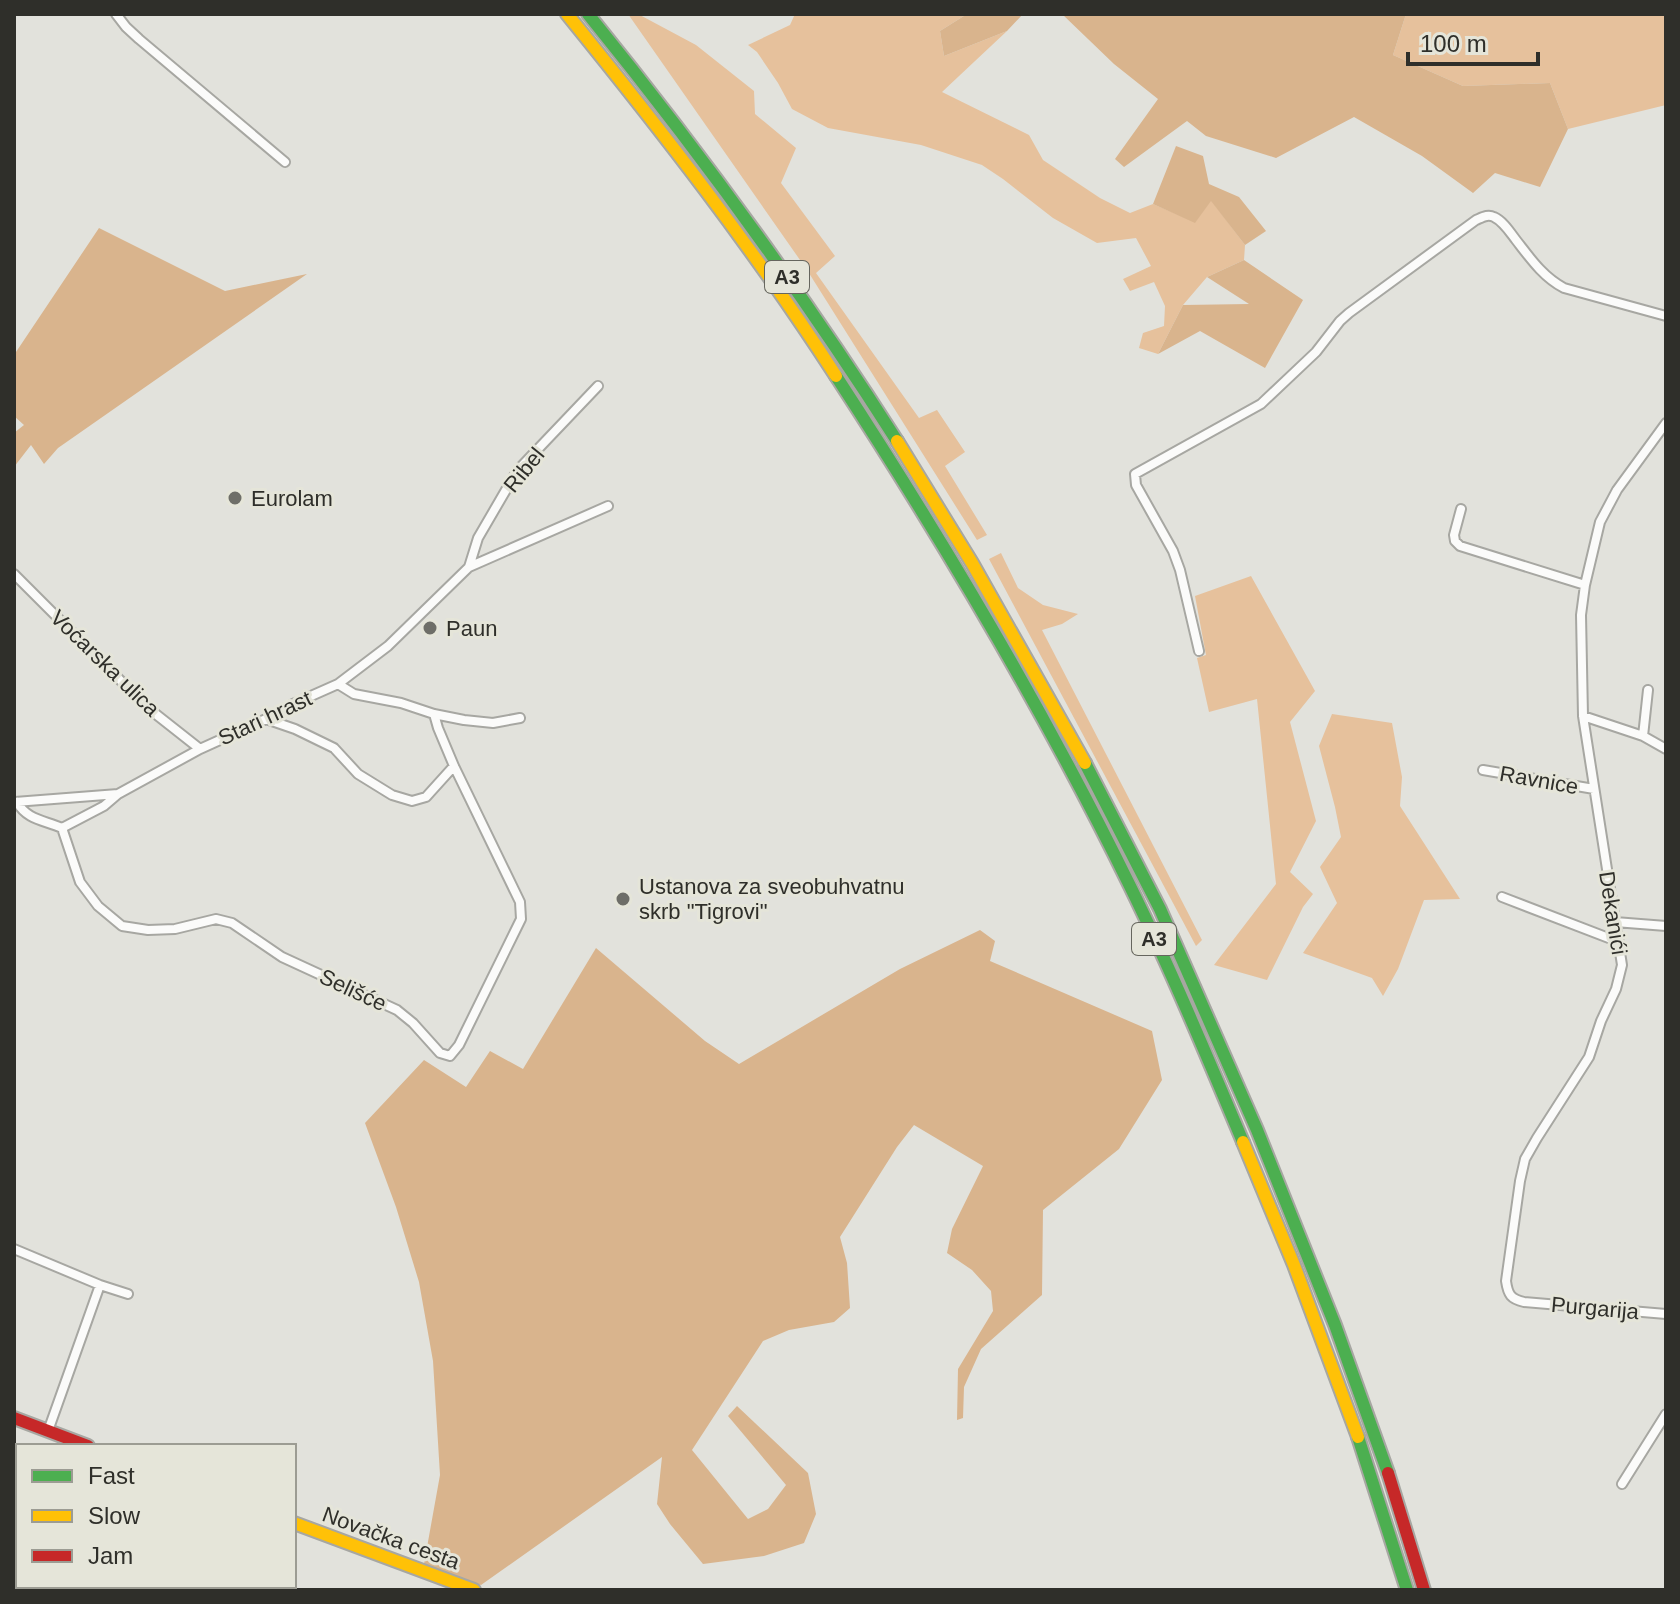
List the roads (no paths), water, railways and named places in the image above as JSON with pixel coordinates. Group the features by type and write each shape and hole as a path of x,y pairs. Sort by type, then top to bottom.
{"main road":[{"name":"A3","path":"567,14 753,254 854,402 960,574 1072,772 1141,909 1248,1151 1339,1379 1407,1590"},
{"name":"A3","path":"588,14 698,153 851,369 972,561 1097,785 1160,910 1263,1144 1354,1374 1424,1590"},
{"path":"14,1418 83,1444"},
{"name":"Novačka cesta","path":"296,1524 474,1590"}],"street":[{"path":"116,14 139,39 285,162"},
{"path":"1199,651 1180,570 1173,551 1136,485 1135,474 1261,404 1316,352 1349,313 1476,220 1489,215 1496,217 1538,269 1564,288 1666,316"},
{"name":"Ribel","path":"469,567 478,538 517,471 598,386"},
{"name":"Dekanići","path":"1524,1302 1513,1300 1506,1281 1525,1159 1589,1057 1616,989 1622,965 1583,716 1581,615 1585,585 1600,522 1617,490 1666,423"},
{"name":"Ribel","path":"338,684 388,646 469,567 608,506"},
{"path":"1461,509 1454,535 1460,546 1585,585"},
{"name":"Voćarska ulica","path":"14,574 148,708 200,749"},
{"name":"Stari hrast","path":"15,802 118,794 200,749 338,684 354,694 464,720 493,723 520,718"},
{"path":"1643,736 1648,690"},
{"path":"266,719 334,748 358,774 392,795 412,801 426,797 454,766 434,714"},
{"path":"1583,716 1643,736 1666,749"},
{"name":"Selišće","path":"62,828 80,882 98,906 122,926 148,930 175,929 216,919 232,923 282,957 397,1010 440,1053 450,1056 459,1045 521,919 520,902 454,766"},
{"name":"Ravnice","path":"1483,770 1594,789"},
{"path":"15,802 22,812 31,817 62,828 104,806 118,794"},
{"path":"1502,897 1619,942"},
{"path":"1615,922 1666,926"},
{"path":"14,1249 128,1294"},
{"path":"48,1431 100,1285"},
{"name":"Purgarija","path":"1524,1302 1666,1314"},
{"path":"1622,1484 1666,1414"}],"place":[{"name":"Eurolam","path":"235,498"},
{"name":"Paun","path":"430,628"},
{"name":"Ustanova za sveobuhvatnu skrb \"Tigrovi\"","path":"623,899"}]}
